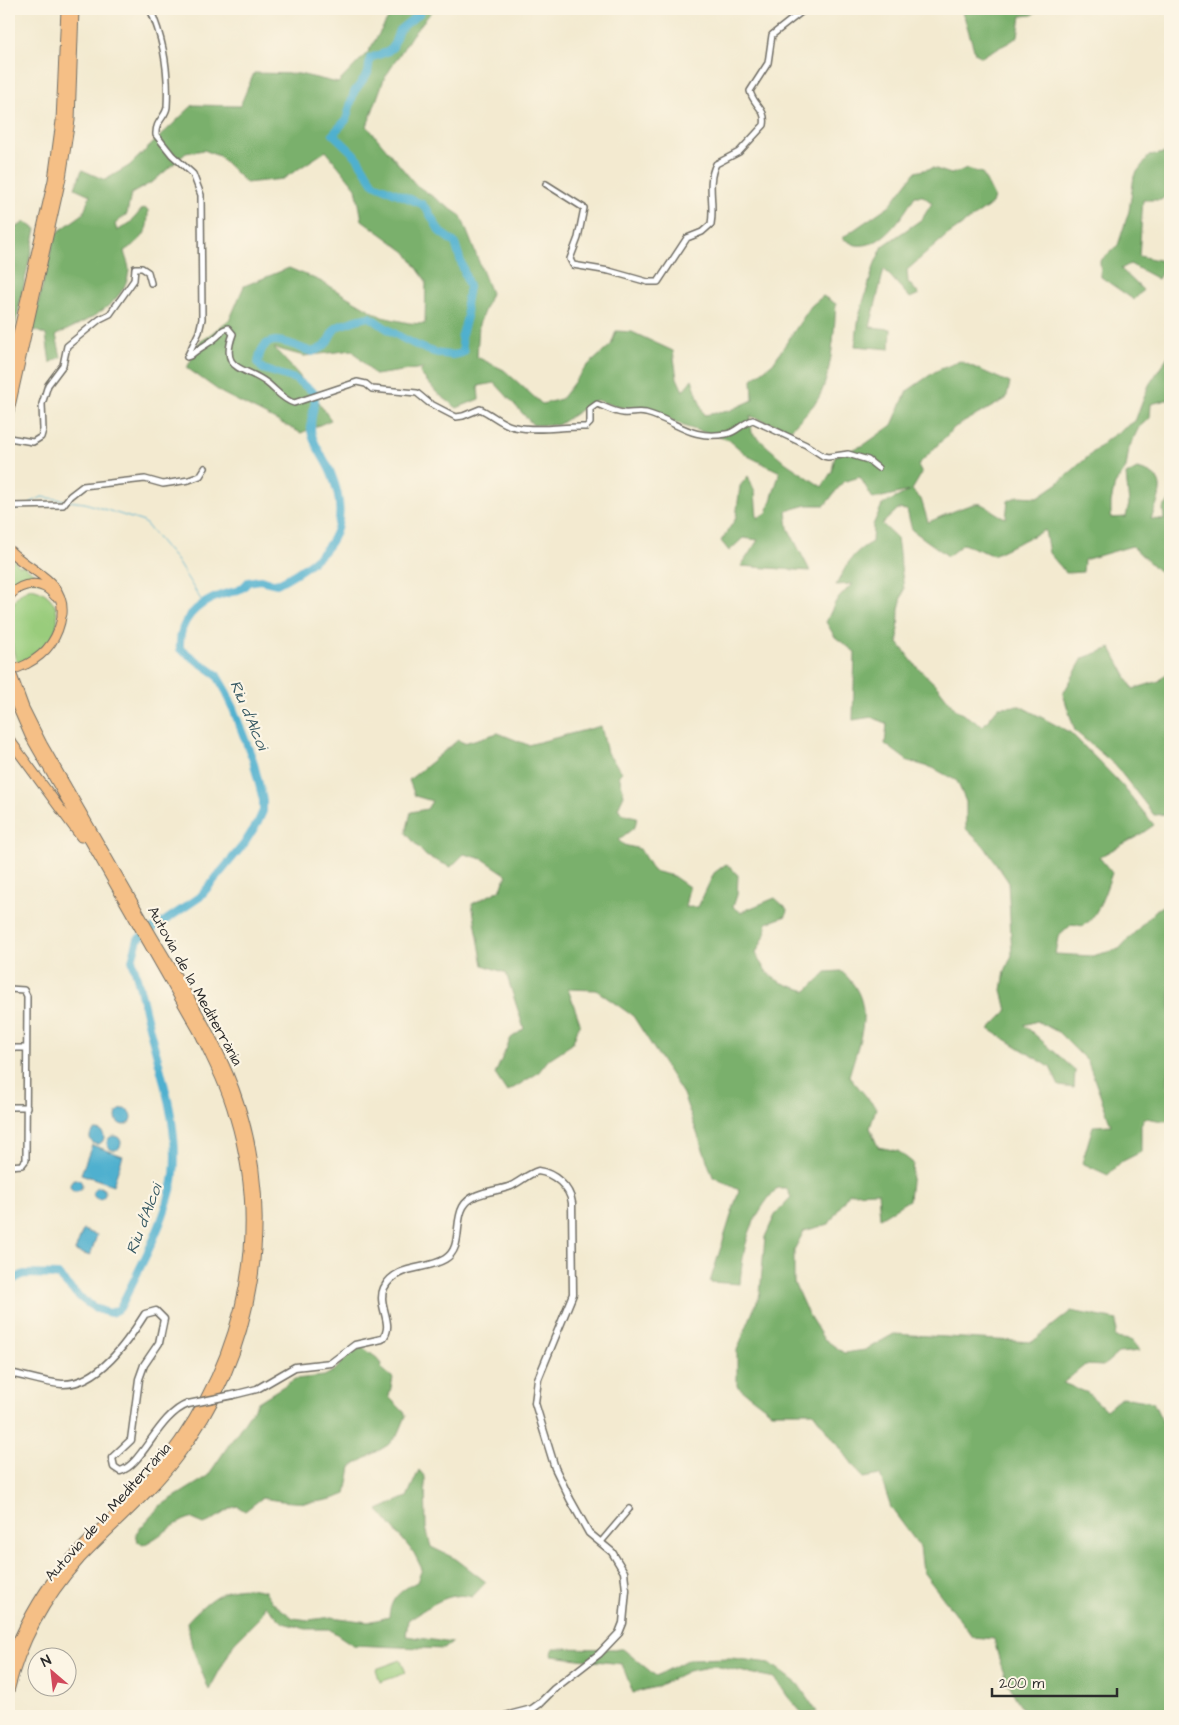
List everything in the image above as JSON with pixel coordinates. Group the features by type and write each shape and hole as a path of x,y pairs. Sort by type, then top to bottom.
{"highway":[{"path":"50,210 62,121 66,9"},
{"path":"9,411 21,338 70,120 74,9"},
{"path":"9,373 21,338"},
{"path":"9,550 52,584 61,600 62,614"},
{"path":"9,596 25,585 37,584 54,594 62,614"},
{"name":"Autovia de la Mediterrània","path":"9,667 24,708 97,852 198,1032 235,1105 249,1143 257,1204 253,1279 240,1336 220,1387 190,1439 162,1476 92,1542 50,1598 9,1662"},
{"name":"Autovia de la Mediterrània","path":"9,688 30,736 97,852 203,1024 230,1080 235,1105"},
{"path":"9,739 97,852"},
{"name":"Autovia de la Mediterrània","path":"9,1691 22,1641"}],"main road":[{"path":"9,672 41,655 54,641 61,626 62,614"}],"street":[{"path":"150,9 158,26 167,62 167,107 157,124 156,134 172,155 193,174 201,199 202,319 199,332 187,356 190,356 200,346 217,339 223,330 231,329 233,334 229,352 233,364 237,368 265,382 290,402 299,403 320,396 338,386 361,382 372,389 417,393 429,403 458,417 480,409 500,421 519,428 558,430 574,426 586,427 590,423 590,409 598,404 622,413 646,413 674,423 688,432 700,435 728,434 744,422 756,420 806,445 825,457 848,454 868,460 878,468"},
{"path":"546,184 584,208 578,238 570,259 573,265 609,271 648,282 658,282 687,238 702,232 711,224 712,202 710,183 716,164 739,152 764,125 764,112 754,101 750,91 768,63 770,40 778,30 806,9"},
{"path":"9,438 26,442 37,441 43,434 42,404 48,384 63,365 67,346 100,319 110,314 134,280 135,268 142,268 148,272 151,283"},
{"path":"9,506 63,505 74,491 89,484 145,479 163,484 193,480 200,476 205,468"},
{"path":"9,796 12,813 9,826"},
{"path":"9,989 24,990 27,996 26,1154 22,1165 9,1166"},
{"path":"9,1048 26,1048"},
{"path":"9,1107 27,1107"},
{"path":"9,1372 60,1384 83,1380 100,1370 133,1334 145,1314 156,1311 164,1319 161,1337 139,1379 133,1435 128,1444 112,1458 114,1467 120,1470 130,1466 174,1410 188,1404 257,1389 295,1367 331,1363 355,1345 382,1340 387,1329 382,1303 384,1288 401,1272 440,1262 449,1256 456,1244 460,1213 466,1203 478,1195 512,1185 532,1173 540,1171 548,1174 564,1186 571,1198 573,1288 568,1308 538,1379 535,1405 555,1468 563,1486 587,1531 612,1552 625,1575 625,1602 620,1631 596,1656 554,1689 540,1704 532,1709 505,1716"},
{"path":"601,1542 629,1509"},
{"path":"434,1716 445,1716"}],"green space":[{"path":"397,9 434,9 412,35 384,79 367,126 416,185 461,216 491,293 479,324 477,357 504,370 542,404 561,399 586,367 611,345 616,331 632,332 673,351 677,378 683,391 692,379 704,415 729,411 753,400 752,379 773,363 811,306 823,296 836,304 829,368 826,381 816,402 790,430 750,416 752,433 786,463 822,487 832,471 835,456 864,445 892,425 907,391 936,371 960,361 1010,383 1006,399 955,427 918,465 922,473 912,490 921,499 928,522 963,507 977,504 981,504 1006,518 1008,501 1018,496 1038,497 1057,484 1108,439 1135,421 1149,385 1170,353 1170,399 1151,404 1150,418 1139,427 1129,448 1126,468 1115,484 1111,502 1111,518 1126,517 1129,504 1126,475 1137,469 1155,476 1159,481 1160,494 1151,519 1164,520 1163,508 1170,500 1170,582 1132,546 1084,560 1083,572 1066,573 1049,553 1045,530 993,555 963,544 948,556 912,530 907,510 898,509 882,524 897,538 904,589 899,609 898,643 916,666 938,687 956,710 983,726 999,707 1020,706 1071,733 1121,784 1154,825 1099,857 1112,873 1101,903 1093,917 1083,926 1072,924 1058,937 1055,954 1092,956 1119,949 1156,910 1170,901 1170,1067 1168,1085 1170,1120 1144,1118 1141,1125 1141,1152 1121,1162 1108,1175 1082,1163 1093,1126 1111,1125 1088,1062 1058,1032 1037,1021 1024,1025 1075,1070 1074,1088 1059,1086 1050,1067 989,1029 1007,1011 1002,990 1005,971 1012,955 1008,881 984,846 966,829 966,802 957,781 933,768 908,761 885,744 887,724 872,717 853,720 855,652 835,637 826,622 836,601 852,584 836,585 854,555 872,542 873,525 882,505 909,491 873,499 860,477 843,482 825,505 807,505 786,511 788,528 810,571 741,566 758,540 743,538 729,551 721,541 736,518 740,486 748,476 755,492 757,518 767,513 780,472 748,456 729,440 686,427 650,410 618,407 596,400 558,425 533,425 495,383 478,386 479,399 457,408 437,393 420,373 423,368 375,375 352,350 304,356 274,348 298,374 331,420 301,433 222,393 187,368 199,343 230,319 244,286 289,268 320,281 382,317 409,323 425,324 426,281 406,252 362,220 356,188 326,151 283,179 246,183 219,156 204,150 186,153 154,181 131,194 127,214 115,224 117,231 130,223 143,208 148,210 148,218 144,235 124,251 129,270 126,282 112,303 102,311 56,335 61,357 50,363 46,335 32,329 55,234 83,214 90,195 75,188 82,170 105,180 129,166 193,105 240,106 254,73 299,74 338,83 368,52 389,17"},
{"path":"962,9 1041,9 1032,15 1021,16 1018,36 982,57 975,53"},
{"path":"1170,152 1170,192 1161,200 1143,200 1139,256 1168,262 1158,279 1130,264 1121,269 1143,290 1134,300 1101,277 1100,261 1118,245 1129,211 1134,176 1149,156"},
{"path":"933,168 951,174 967,169 982,173 994,197 992,204 946,236 907,270 908,282 919,294 910,298 884,269 870,327 891,329 890,349 855,346 859,316 875,263 883,246 922,219 932,203 923,196 915,196 898,221 875,242 866,245 856,245 842,238 890,205 915,172"},
{"path":"25,222 36,229 14,331 9,339 9,232"},
{"path":"9,556 20,566 23,565 45,582 26,580 9,588"},
{"path":"31,588 40,591 53,602 56,609 57,626 54,635 43,650 17,665 10,632 11,610 21,593"},
{"path":"1111,648 1133,689 1159,681 1170,670 1170,814 1154,815 1115,765 1075,731 1063,694 1083,658"},
{"path":"601,726 607,753 622,772 619,775 624,795 618,808 622,814 637,817 635,827 618,840 624,845 640,849 653,871 673,876 689,887 685,907 698,907 714,873 726,864 738,875 737,895 733,907 741,912 775,898 787,909 786,916 767,923 765,935 756,953 770,975 782,983 807,991 826,972 841,971 852,983 859,995 863,1008 863,1021 858,1048 849,1076 876,1108 870,1128 878,1147 898,1151 913,1163 909,1200 880,1218 878,1192 849,1193 829,1224 804,1231 794,1250 794,1283 807,1312 823,1338 844,1353 865,1350 894,1334 1032,1342 1071,1311 1117,1320 1115,1338 1131,1340 1140,1351 1118,1353 1103,1366 1085,1365 1063,1383 1088,1393 1106,1410 1122,1397 1153,1402 1164,1425 1170,1428 1170,1716 1028,1716 1006,1680 994,1639 973,1637 923,1572 920,1547 891,1508 880,1475 863,1478 813,1412 771,1412 737,1386 737,1350 760,1294 765,1237 776,1213 791,1197 786,1188 777,1188 760,1210 749,1232 743,1256 740,1284 710,1282 739,1190 713,1177 683,1094 633,1016 596,990 568,989 580,1023 572,1044 549,1059 538,1073 507,1092 495,1074 511,1038 524,1029 506,973 483,965 472,904 500,890 507,875 483,859 464,854 451,867 426,856 406,833 411,812 427,809 432,801 415,796 409,780 458,740 464,743 498,733 528,745"},
{"path":"362,1347 377,1358 382,1364 381,1368 393,1378 389,1397 406,1416 399,1433 388,1445 351,1467 346,1494 315,1502 262,1498 245,1511 237,1506 204,1524 190,1518 143,1545 138,1542 136,1533 160,1506 207,1477 258,1402 295,1379 324,1376 334,1371 353,1351"},
{"path":"419,1470 425,1477 426,1528 431,1547 456,1559 486,1582 472,1597 463,1595 438,1601 408,1620 406,1636 452,1643 444,1649 353,1645 329,1629 306,1629 283,1623 265,1605 261,1616 235,1642 209,1690 192,1647 187,1622 204,1605 222,1593 241,1588 265,1591 273,1603 293,1618 309,1620 332,1617 368,1622 389,1617 397,1595 417,1582 422,1569 414,1553 378,1510 407,1497"},
{"path":"553,1648 623,1649 656,1676 689,1659 732,1658 770,1663 798,1684 817,1712 803,1714 775,1678 714,1666 688,1671 656,1687 633,1693 622,1664 552,1656"},
{"path":"401,1660 406,1673 380,1682 376,1669"}],"water":[{"path":"124,1109 132,1117 124,1125 116,1117"},
{"path":"94,1130 100,1130 104,1137 100,1144 94,1144 90,1140 90,1134"},
{"path":"111,1136 117,1136 121,1143 117,1150 111,1150 107,1146 107,1140"},
{"path":"92,1145 123,1156 113,1185 81,1174"},
{"path":"74,1179 78,1179 82,1185 78,1191 74,1191 70,1187 70,1183"},
{"path":"97,1187 101,1187 105,1193 101,1199 97,1199 93,1195 93,1191"},
{"path":"83,1230 97,1235 90,1256 75,1251"}],"waterway":[{"name":"Riu d'Alcoi","path":"9,1282 24,1274 58,1275 88,1304 111,1313 120,1308 149,1248 168,1202 175,1167 173,1126 132,960 138,939 200,897 244,844 263,811 263,800 253,760 227,693 216,674 180,649 182,630 190,615 204,603 240,589 248,582 260,580 277,584 310,564 332,540 338,527 340,511 338,493 331,473 312,435 311,424 315,393 295,379 263,369 258,364 261,352 265,345 278,341 312,352 323,347 336,328 352,321 370,317 415,345 442,354 454,355 464,352 461,338 467,317 466,304 469,287 455,243 440,232 422,204 374,184 356,156 333,134 346,120 354,92 368,73 370,58 387,52 393,47 399,30 420,13 422,9"},
{"path":"30,503 42,497 64,500"},
{"path":"68,501 85,503 144,522 176,560 203,603"},
{"path":"9,513 19,508"}]}
